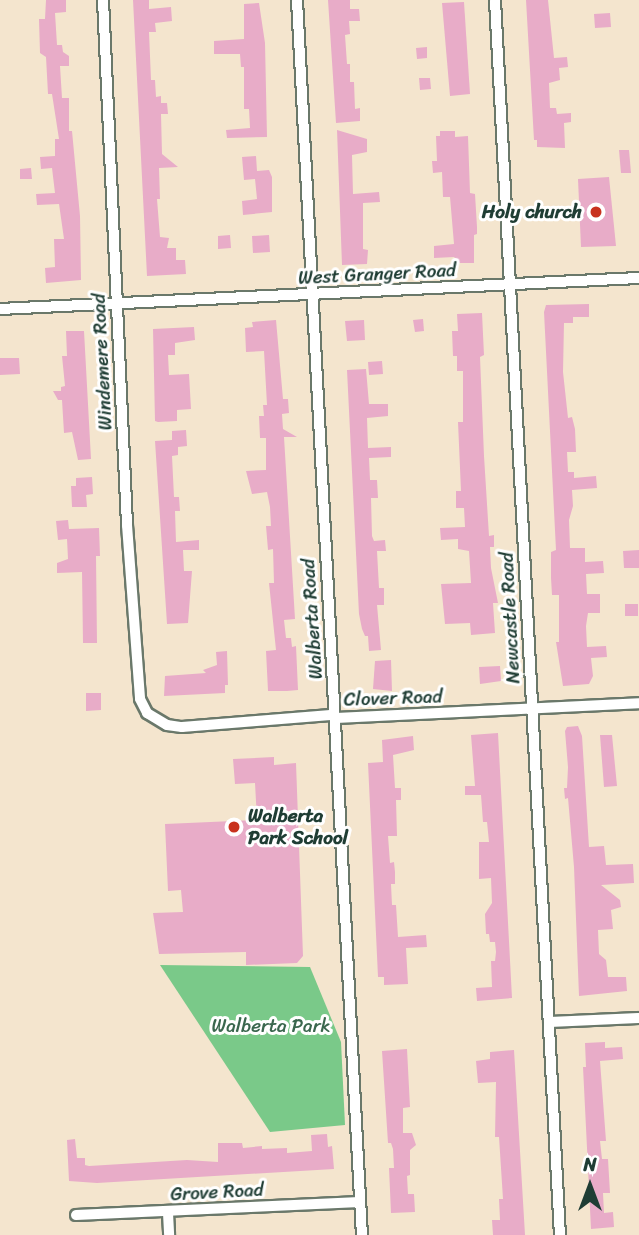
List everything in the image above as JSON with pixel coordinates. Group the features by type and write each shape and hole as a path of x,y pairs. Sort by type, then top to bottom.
{"street":[{"name":"Windemere Road","path":"103,0 127,525 140,699 152,717"},
{"name":"Walberta Road","path":"297,0 362,1235"},
{"name":"Newcastle Road","path":"495,0 560,1235"},
{"name":"West Granger Road","path":"0,309 639,278"},
{"name":"Clover Road","path":"152,717 167,725 182,727 331,715 336,718 639,704"},
{"path":"549,1023 639,1018"},
{"name":"Grove Road","path":"76,1215 168,1213 360,1202"},
{"path":"168,1213 169,1235"}],"green space":[{"name":"Walberta Park","path":"160,965 310,967 341,1042 345,1125 270,1132"}],"building":[{"path":"46,0 66,0 66,12 55,13 57,45 62,45 63,52 69,56 69,66 60,66 62,98 69,98 69,131 72,131 80,216 81,280 46,283 45,268 55,267 54,239 64,239 59,204 37,205 36,194 55,193 52,168 41,169 40,157 55,156 55,139 59,139 52,94 48,94 46,57 40,53 39,19 45,19"},
{"path":"133,0 149,0 149,9 171,7 172,21 155,23 156,32 149,32 151,80 155,80 156,97 161,96 161,103 167,103 168,114 161,114 162,154 178,167 159,168 160,199 157,199 160,237 169,238 167,248 176,248 176,260 185,260 186,274 147,276"},
{"path":"328,0 350,0 350,9 359,9 360,21 349,21 350,34 345,35 350,82 354,82 355,109 360,108 360,121 336,123"},
{"path":"526,0 548,0 554,58 567,57 568,67 559,68 560,80 549,83 550,108 556,108 557,114 571,113 571,122 564,123 565,148 537,147 537,140 534,140"},
{"path":"464,2 470,94 450,96 442,3"},
{"path":"259,3 265,43 267,137 227,138 226,130 250,128 249,109 244,109 244,67 241,67 240,54 214,54 214,41 244,39 244,4"},
{"path":"610,13 611,27 595,28 594,14"},
{"path":"427,47 427,58 417,59 416,48"},
{"path":"419,78 430,78 431,89 420,90"},
{"path":"337,130 367,139 367,152 352,155 353,194 379,192 380,202 363,203 363,249 368,250 367,264 342,265"},
{"path":"440,131 455,131 455,137 468,136 470,193 475,194 477,227 477,234 474,235 474,263 460,263 454,257 434,258 434,246 454,244 450,197 443,197 442,172 433,173 432,161 437,161 436,136 440,136"},
{"path":"619,150 629,150 631,173 621,173"},
{"path":"256,156 257,171 269,170 272,177 272,212 243,215 242,201 257,199 255,179 244,180 242,157"},
{"path":"31,168 32,179 20,179 20,169"},
{"name":"Holy church","path":"609,177 616,246 581,247 578,179"},
{"path":"230,235 231,248 218,249 218,236"},
{"path":"269,235 270,252 253,253 252,236"},
{"path":"589,304 589,317 573,317 573,323 564,323 563,372 568,418 572,417 575,429 576,452 567,452 568,472 574,472 574,478 596,476 597,488 572,490 570,548 585,548 585,562 603,561 604,573 586,574 587,594 600,594 600,613 588,613 586,626 587,647 606,646 607,657 591,658 593,676 589,684 563,686 556,642 559,642 559,595 552,595 551,578 551,552 556,550 544,312 546,305"},
{"path":"482,313 484,355 480,357 484,456 489,536 494,535 494,547 490,547 491,568 498,603 493,603 495,633 471,635 470,623 445,624 441,584 471,583 469,551 458,549 458,539 441,540 440,528 465,527 464,508 456,508 456,491 461,491 458,422 463,422 463,371 457,371 457,356 453,356 452,331 458,331 457,314"},
{"path":"423,319 424,331 415,332 413,320"},
{"path":"276,320 283,399 288,399 289,413 282,414 283,429 297,437 284,437 295,619 284,620 286,638 291,638 292,647 296,646 298,690 287,691 268,691 266,651 276,650 269,583 274,583 273,549 268,550 266,526 271,526 270,507 267,492 252,494 246,471 266,470 266,438 260,438 259,416 264,416 263,405 267,405 264,351 246,352 245,328 253,327 252,322"},
{"path":"364,320 365,340 347,341 345,321"},
{"path":"194,327 195,340 175,343 175,355 168,355 169,375 189,374 191,409 177,410 177,421 155,421 153,329"},
{"path":"66,331 84,331 91,459 78,460 72,432 64,433 62,400 58,400 53,391 61,391 61,387 65,386 62,356 67,356"},
{"path":"0,358 19,358 20,374 0,375"},
{"path":"382,361 383,374 369,375 368,362"},
{"path":"366,369 369,404 388,404 388,416 367,418 368,448 391,447 391,457 369,458 370,480 377,480 378,498 371,498 372,536 374,541 385,540 386,551 377,551 379,588 384,588 384,605 377,605 381,650 369,651 368,636 365,636 362,629 359,614 347,370"},
{"path":"186,430 187,446 178,447 178,455 172,456 174,497 179,497 180,511 175,511 176,542 199,540 199,550 183,550 184,571 192,571 188,623 167,624 155,441 172,440 172,431"},
{"path":"92,477 93,494 86,495 87,507 72,507 71,486 76,486 76,478"},
{"path":"68,520 69,529 99,528 100,556 96,556 97,643 83,643 82,572 57,573 57,563 68,559 67,539 58,540 56,521"},
{"path":"639,550 639,568 624,568 623,551"},
{"path":"625,604 638,604 638,616 625,616"},
{"path":"227,651 228,685 225,685 225,693 164,696 165,676 206,673 203,670 217,665 216,652"},
{"path":"391,660 392,691 373,689 375,661"},
{"path":"500,666 501,681 480,684 479,667"},
{"path":"86,693 101,693 101,710 86,711"},
{"path":"578,726 582,736 589,847 604,846 606,865 633,864 634,883 601,885 620,900 621,907 611,910 613,929 598,930 599,954 606,960 608,977 626,977 627,991 579,996 574,867 568,798 565,799 564,788 567,788 568,767 565,731 567,727"},
{"path":"498,733 512,998 477,1001 476,988 492,987 491,961 495,961 496,952 495,942 490,942 489,934 486,934 485,914 492,903 491,878 479,879 479,842 489,842 487,822 483,822 481,795 465,795 465,786 475,786 471,735"},
{"path":"600,735 612,735 617,786 604,787"},
{"path":"413,736 414,750 393,755 395,788 401,788 401,800 396,800 397,836 388,836 390,863 394,862 395,872 395,884 391,884 392,905 396,905 398,937 426,935 427,947 406,948 408,984 384,985 384,977 378,977 368,763 383,762 382,740"},
{"path":"274,757 274,765 296,763 303,956 297,963 246,965 246,952 159,954 153,913 183,912 181,890 168,891 165,824 257,820 255,783 235,784 233,759"},
{"path":"605,1042 605,1048 622,1047 623,1059 600,1061 606,1141 600,1141 602,1159 608,1159 610,1193 603,1193 604,1213 613,1212 614,1227 591,1229 583,1067 586,1067 585,1043"},
{"path":"407,1049 410,1107 403,1108 403,1133 412,1133 416,1145 410,1150 410,1175 407,1176 408,1194 414,1194 415,1212 391,1213 389,1168 394,1168 393,1149 391,1143 388,1143 382,1051"},
{"path":"514,1050 525,1235 493,1235 492,1220 500,1220 499,1199 503,1199 499,1137 495,1137 496,1082 478,1083 476,1061 490,1059 490,1052"},
{"path":"327,1134 328,1147 332,1146 334,1169 97,1183 69,1181 67,1140 75,1139 77,1158 85,1158 85,1165 89,1166 187,1160 218,1162 218,1143 242,1143 243,1148 287,1148 287,1153 312,1151 311,1135"}],"place":[{"name":"Holy church","path":"596,212"},
{"name":"Walberta Park School","path":"234,827"}]}
